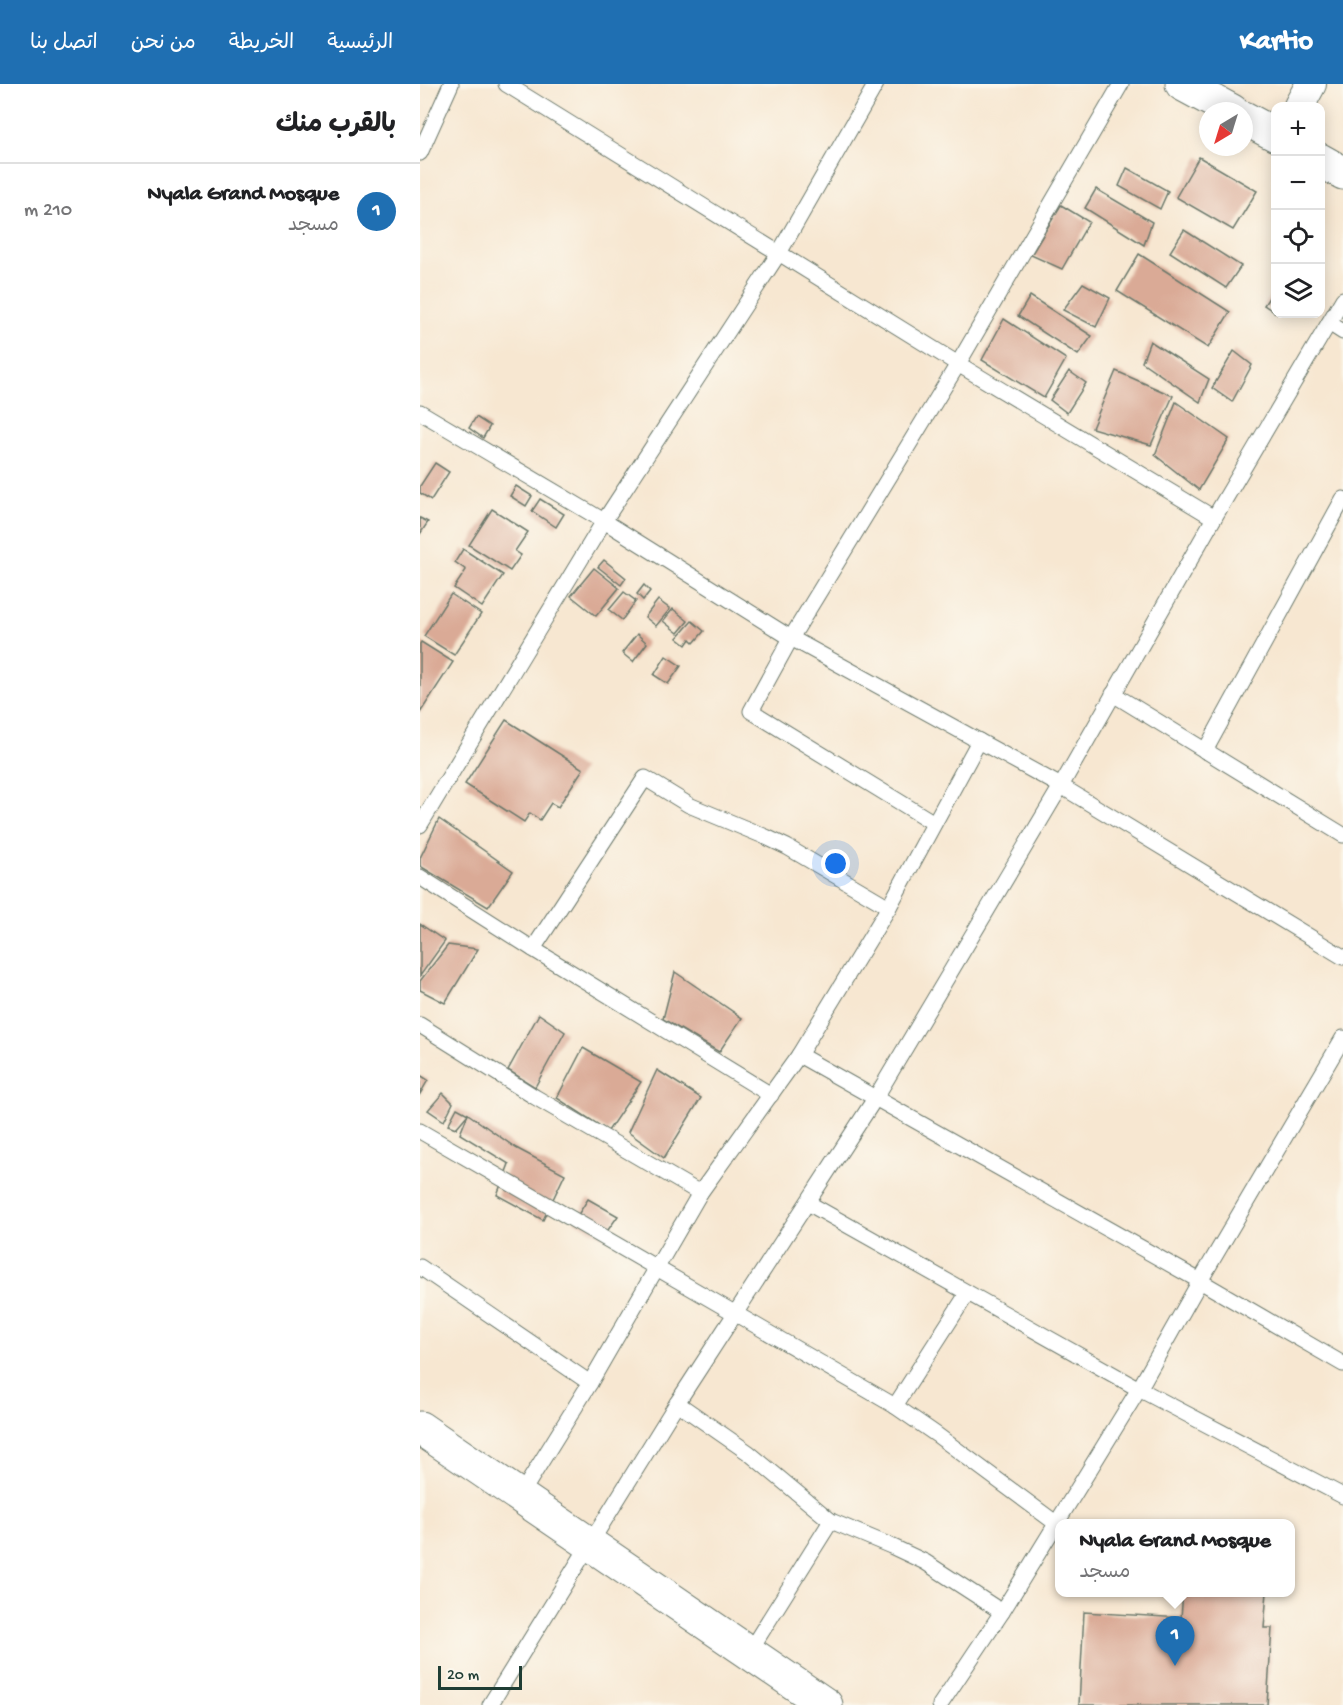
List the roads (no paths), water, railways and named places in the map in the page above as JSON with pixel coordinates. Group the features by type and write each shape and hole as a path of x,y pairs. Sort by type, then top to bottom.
{"main road":[{"path":"1182,84 1215,102"},
{"path":"1253,123 1271,133"},
{"path":"1325,163 1343,173"},
{"path":"420,1428 826,1705"}],"street":[{"path":"1301,102 1311,84"}],"lane":[{"path":"420,153 451,84"},
{"path":"506,84 958,364 1214,518"},
{"path":"420,825 604,520 779,253 876,84"},
{"path":"934,823 751,711 792,638 958,364 1121,84"},
{"path":"490,1705 677,1403 876,1097 1061,786 1214,518 1343,299"},
{"path":"1329,323 1343,332"},
{"path":"420,412 604,520 792,638 1061,786 1343,957"},
{"path":"1205,751 1343,499"},
{"path":"1113,694 1343,835"},
{"path":"520,1496 590,1383 700,1193 799,1055 889,907 979,741"},
{"path":"533,949 645,778 689,805 787,847 889,907"},
{"path":"420,877 771,1095"},
{"path":"420,1025 535,1097 700,1193"},
{"path":"1060,1519 1139,1389 1343,1038"},
{"path":"799,1055 1343,1364"},
{"path":"420,1131 895,1406 1055,1523"},
{"path":"808,1203 1139,1389 1343,1496"},
{"path":"420,1267 590,1383"},
{"path":"895,1406 967,1294"},
{"path":"677,1403 749,1453 831,1521 891,1546 924,1563 1002,1612"},
{"path":"749,1652 831,1521"},
{"path":"940,1705 1055,1527"}],"place":[{"name":"Nyala Grand Mosque","path":"1175,1666"}]}
